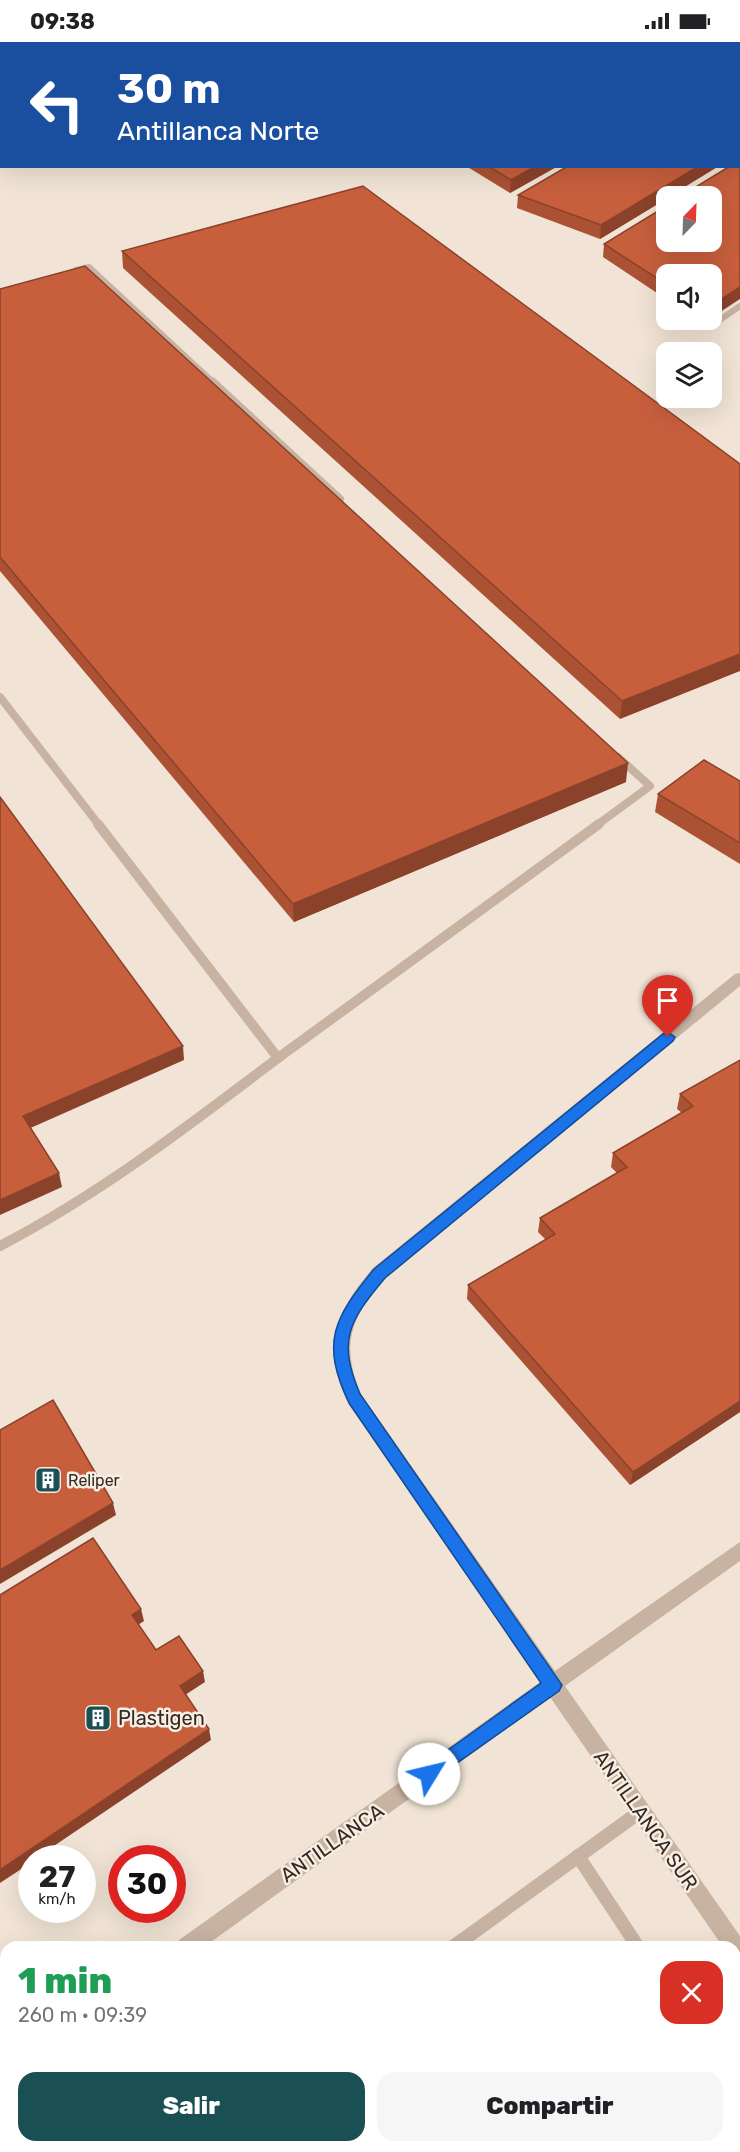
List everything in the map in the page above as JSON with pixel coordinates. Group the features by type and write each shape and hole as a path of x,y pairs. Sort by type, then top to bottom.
{"street":[{"name":"ANTILLANCA SUR","path":"731,1941 354,1398 342,1370 340,1354 343,1327 355,1303 380,1274 740,978"},
{"name":"ANTILLANCA","path":"194,1941 740,1550"}],"lane":[{"path":"67,273 89,267 343,502"},
{"path":"722,318 740,306"},
{"path":"0,698 278,1058"},
{"path":"0,1246 55,1218 112,1182 650,786 615,753"},
{"path":"461,1941 641,1811"},
{"path":"578,1856 634,1941"}],"building":[{"path":"491,168 532,168 511,180"},
{"path":"565,168 696,168 666,186 656,186 656,192 601,225 518,195"},
{"path":"727,168 740,168 740,287 722,299 722,264 656,264 656,278 604,244 656,212 656,252 722,252 722,186 697,186"},
{"path":"363,186 656,402 656,408 664,408 740,464 740,654 622,701 122,251"},
{"path":"85,266 628,763 293,904 0,557 0,289"},
{"path":"704,760 740,781 740,843 658,794"},
{"path":"0,797 183,1046 23,1116 59,1173 0,1200"},
{"path":"740,1060 740,1401 633,1472 468,1285 555,1234 540,1218 627,1167 613,1153 693,1106 680,1094"},
{"name":"Reliper","path":"53,1400 113,1503 0,1570 0,1430"},
{"name":"Plastigen","path":"93,1538 141,1609 132,1615 156,1650 179,1636 203,1671 180,1686 209,1729 37,1845 18,1845 18,1858 0,1870 0,1595"}],"place":[{"name":"Reliper","path":"48,1480"},
{"name":"Plastigen","path":"98,1718"}],"route":[{"path":"429,1774 553,1685 354,1398 342,1370 340,1338 343,1327 364,1290 380,1274 668,1037"}]}
